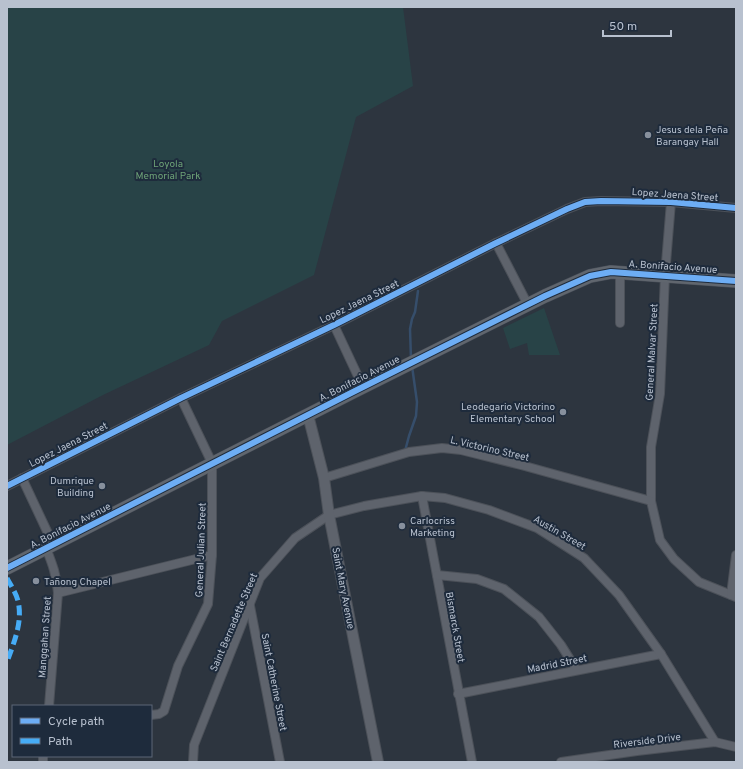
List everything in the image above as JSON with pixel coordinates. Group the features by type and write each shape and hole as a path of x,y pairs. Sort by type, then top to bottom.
{"main road":[{"name":"A. Bonifacio Avenue","path":"7,568 363,387 594,274 620,272 736,281"}],"street":[{"name":"Lopez Jaena Street","path":"7,486 181,398 334,325 496,243 585,202 601,200 671,202 736,208"},
{"name":"General Malvar Street","path":"671,202 665,275 660,394 650,461 651,501 660,540 674,560 699,582 733,596"},
{"path":"496,243 528,305"},
{"path":"620,272 620,323"},
{"path":"334,325 363,387"},
{"path":"181,398 212,463"},
{"name":"Saint Mary Avenue","path":"308,415 324,478 329,515 378,762"},
{"name":"L. Victorino Street","path":"324,478 409,452 442,448 462,450 506,461 651,501"},
{"name":"General Julian Street","path":"152,715 159,714 164,711 178,666 208,604 212,555 212,463"},
{"name":"Manggahan Street","path":"22,478 49,546 57,581 58,593 49,705"},
{"name":"Austin Street","path":"329,515 364,506 422,496 445,498 489,510 537,528 584,558 619,595 661,654 715,742"},
{"name":"Bismarck Street","path":"422,496 472,762"},
{"name":"Saint Bernadette Street","path":"192,762 194,744 260,578 295,538 329,515"},
{"path":"58,593 212,555"},
{"path":"733,596 736,555"},
{"path":"437,575 477,579 504,589 539,617 561,645 576,670"},
{"name":"Saint Catherine Street","path":"250,605 280,762"},
{"name":"Madrid Street","path":"458,694 661,654"},
{"name":"Riverside Drive","path":"561,762 715,742 736,747"}],"green space":[{"name":"Loyola Memorial Park","path":"7,7 403,7 413,86 356,117 314,275 222,321 209,345 103,395 7,445"},
{"path":"544,308 560,355 529,355 527,343 510,349 503,328"}],"waterway":[{"path":"411,359 410,329 415,312 418,291"},
{"path":"405,451 416,416 417,402 412,366"}],"marked path":[{"path":"7,578 15,592 19,609 19,624 7,662"}],"cycle path":[{"path":"7,486 181,398 334,325 494,244 585,202 671,202 736,208"},
{"path":"7,568 353,392 545,296 590,276 611,272 736,281"}],"place":[{"name":"Jesus dela Peña Barangay Hall","path":"648,135"},
{"name":"Leodegario Victorino Elementary School","path":"563,412"},
{"name":"Dumrique Building","path":"102,486"},
{"name":"Carlocriss Marketing","path":"402,526"},
{"name":"Tañong Chapel","path":"36,581"}]}
